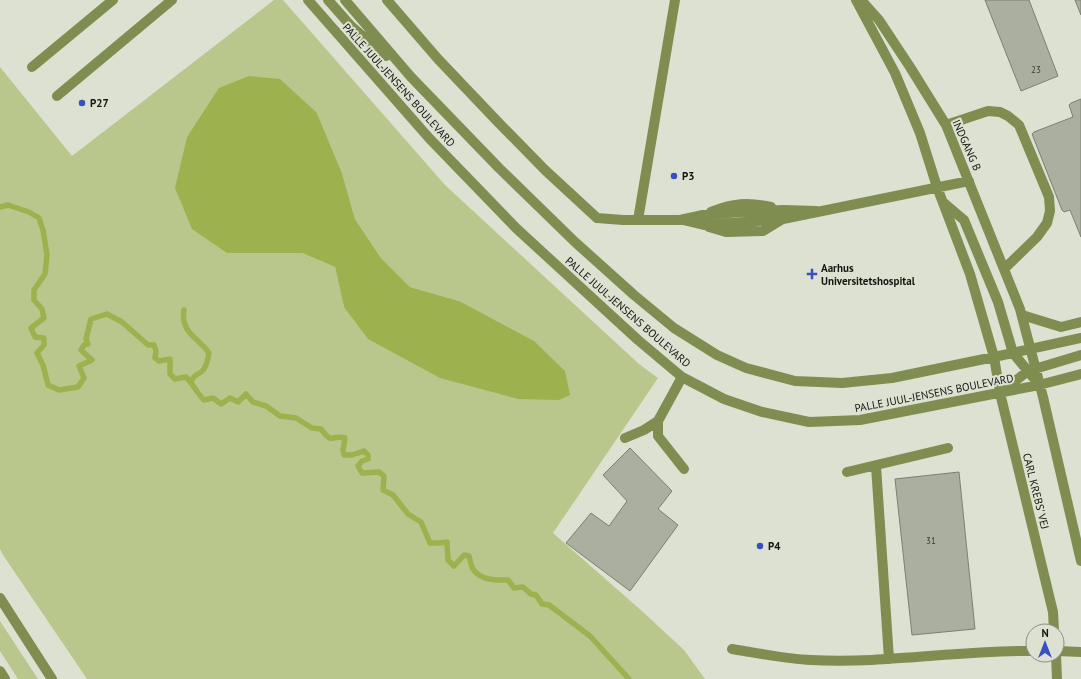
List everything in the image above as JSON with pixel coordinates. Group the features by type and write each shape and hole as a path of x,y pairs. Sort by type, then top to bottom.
{"street":[{"path":"32,66 112,0"},
{"path":"57,96 172,0"},
{"name":"PALLE JUUL-JENSENS BOULEVARD","path":"308,0 429,138 516,228 638,340 682,377 724,398 762,412 808,422 860,420 1039,385 1081,374"},
{"path":"328,0 351,26 411,77"},
{"name":"PALLE JUUL-JENSENS BOULEVARD","path":"345,0 411,77 499,168 575,242 634,295 674,328 717,355 746,368 795,381 842,383 892,378 1081,338"},
{"path":"388,0 438,59 497,121 545,170 596,218 623,220 704,220 817,211 969,181"},
{"path":"638,220 675,0"},
{"name":"CARL KREBS' VEJ","path":"856,0 895,73 920,133 937,187 970,274 994,357 1000,393 1053,612 1054,623"},
{"name":"INDGANG B","path":"861,0 879,20 910,66 946,125 1022,315 1030,349"},
{"path":"946,125 988,111 1000,112 1008,116 1019,125 1050,197 1050,211 1047,223 1037,237 1004,269"},
{"path":"944,203 964,220 998,302 1013,353 1031,369 1039,385 1081,561"},
{"path":"704,220 726,232 763,231 783,214"},
{"path":"1022,315 1061,327 1081,322"},
{"path":"1030,349 1031,369"},
{"path":"1000,393 1031,369 1081,355"},
{"path":"682,377 658,421 658,436 684,469"},
{"path":"625,438 644,430 658,421"},
{"path":"847,472 948,448"},
{"path":"876,466 889,659"},
{"path":"0,598 52,679"},
{"path":"732,649 810,660 889,659 1025,651"},
{"path":"1065,651 1081,652"},
{"path":"1056,663 1057,679"},
{"path":"0,671 5,679"}],"shaded area":[{"path":"274,0 283,0 445,185 639,364 658,378 553,533 684,650 705,679 87,679 0,549 0,67 72,156","holes":["317,113 342,173 355,219 381,258 410,287 459,301 344,307 335,267 302,253"]},
{"path":"249,76 280,79 317,113 342,173 355,219 381,258 410,287 459,301 534,341 565,371 570,395 559,400 518,399 440,378 368,339 344,307 335,267 302,253 227,253 192,229 175,188 187,137 219,88"},
{"path":"0,621 38,679 18,679 0,651"}],"building":[{"path":"985,0 1029,0 1058,76 1021,91"},
{"path":"1075,0 1081,0 1081,15"},
{"path":"1081,99 1081,237 1070,210 1064,212 1062,210 1032,134 1073,117 1069,105"},
{"path":"630,448 672,491 658,509 678,525 630,591 566,543 591,513 609,526 627,501 603,475"},
{"path":"959,472 975,629 912,635 895,479"}],"waterway":[{"path":"0,207 8,205 29,212 39,218 43,230 47,255 45,274 34,290 34,300 42,309 44,318 31,328 35,337 44,338 44,345 37,353 43,365 48,385 59,390 78,387 84,378 79,366 92,360 81,350 84,345 88,344 86,339 91,319 107,314 122,322 148,345 154,345 156,351 155,358 159,361 170,359 170,374 175,379 186,377 204,400 213,398 221,404 230,398 238,402 246,394 253,402 266,406 280,416 296,418 312,428 321,429 330,438 345,438 343,450 344,455 352,455 364,451 368,455 368,459 362,461 358,466 362,473 379,472 384,476 383,490 393,495 408,514 421,522 430,543 447,542 448,560 454,566 464,555 469,556 473,569 480,576 489,579 508,580 514,588 523,587 531,594 536,595 542,604 549,605 590,636 629,679"},
{"path":"184,310 185,324 188,330 209,353 204,369 196,375 191,382"}],"place":[{"name":"P27","path":"82,103"},
{"name":"P3","path":"674,176"},
{"name":"Aarhus Universitetshospital","path":"812,274"},
{"name":"P4","path":"760,546"}]}
